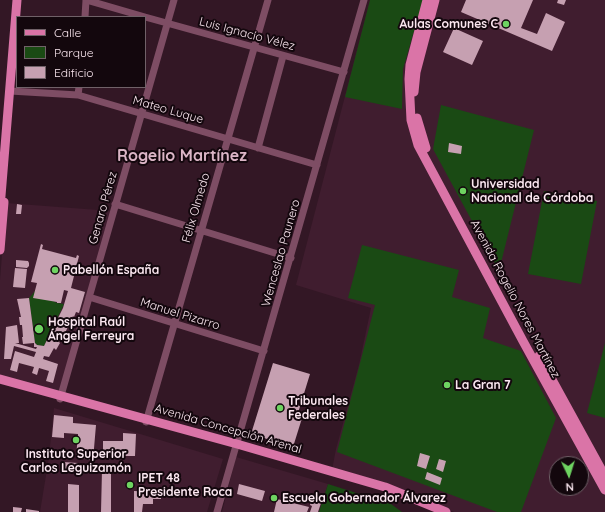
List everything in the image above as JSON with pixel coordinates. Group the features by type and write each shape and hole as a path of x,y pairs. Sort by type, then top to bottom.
{"main road":[{"path":"0,250 17,0"},
{"path":"19,16 21,0"},
{"name":"Avenida Rogelio Nores Martínez","path":"427,0 410,65 408,79 411,120 418,145 605,490"},
{"name":"Avenida Rogelio Nores Martínez","path":"435,0 416,72 414,88 416,113 424,144 605,476"},
{"path":"0,208 16,53"},
{"name":"Avenida Concepción Arenal","path":"0,379 60,398"},
{"name":"Avenida Concepción Arenal","path":"0,382 385,487 446,512"},
{"name":"Avenida Concepción Arenal","path":"236,446 382,490 436,512"}],"street":[{"path":"85,16 86,0"},
{"name":"Luis Ignacio Vélez","path":"86,0 142,16"},
{"name":"Genaro Pérez","path":"60,398 174,0"},
{"name":"Félix Olmedo","path":"146,421 268,0"},
{"name":"Wenceslao Paunero","path":"217,512 364,0"},
{"name":"Luis Ignacio Vélez","path":"146,17 344,72"},
{"path":"258,148 283,56"},
{"path":"78,95 79,88"},
{"name":"Mateo Luque","path":"11,91 78,95 317,165"},
{"path":"115,204 291,258"},
{"name":"Manuel Pizarro","path":"89,297 264,351"}],"shaded area":[{"name":"Universidad Nacional de Córdoba","path":"370,0 605,0 605,512 454,512 401,490 332,470 336,449 359,365 371,308 296,285"},
{"name":"Hospital Raúl Ángel Ferreyra","path":"6,203 111,211 58,397 0,379 0,280"},
{"name":"IPET 48 Presidente Roca","path":"54,408 223,459 207,512 40,512 49,457"},
{"name":"Escuela Gobernador Álvarez","path":"236,457 328,484 319,512 222,512"}],"green space":[{"path":"370,0 423,0 403,69 402,109 345,97"},
{"path":"441,105 534,130 499,271 433,149"},
{"path":"544,191 597,201 581,284 528,274"},
{"name":"La Gran 7","path":"362,245 459,270 452,297 490,308 483,338 521,351 556,418 521,512 497,512 337,452 375,305 348,298"},
{"path":"35,291 57,303 64,304 44,346 37,345 35,343 29,298"},
{"path":"605,343 605,418 587,413"},
{"path":"328,484 391,504 402,512 319,512"}],"building":[{"name":"Aulas Comunes C","path":"466,0 533,0 521,28 537,34 546,13 565,22 552,51 461,12"},
{"path":"558,0 566,0 564,5 557,3"},
{"path":"454,28 483,41 472,65 443,52"},
{"path":"449,143 462,146 461,154 448,152"},
{"path":"17,204 22,205 21,214 16,214"},
{"path":"41,244 43,245 42,249 76,258 77,255 79,256 71,288 85,292 79,313 76,312 74,317 73,316 56,350 54,348 49,357 44,356 43,359 58,364 53,383 46,381 49,371 39,368 37,375 32,373 34,367 19,363 17,372 10,370 15,351 34,357 36,352 14,346 11,359 4,359 6,327 17,325 19,343 15,343 36,349 37,347 34,347 34,343 23,344 22,325 20,325 19,317 21,317 17,299 29,298 35,343 37,345 44,346 63,308 68,291 64,290 61,303 33,298 37,283 31,282"},
{"path":"16,260 28,261 29,266 27,268 16,267"},
{"path":"15,268 27,269 25,288 13,287"},
{"name":"Tribunales Federales","path":"273,363 310,374 298,413 303,415 293,447 251,434"},
{"path":"54,415 73,417 73,423 96,425 93,460 76,458 78,434 64,433 64,438 52,437"},
{"path":"123,433 136,434 135,456 103,456 103,441 123,441"},
{"path":"420,453 430,456 426,469 417,466"},
{"path":"439,459 446,461 443,472 436,469"},
{"path":"63,462 78,463 77,471 63,470"},
{"path":"102,470 111,470 111,512 101,512"},
{"path":"427,472 442,478 440,485 425,479"},
{"path":"68,484 79,485 79,512 68,512"},
{"path":"239,484 265,491 262,501 237,494"},
{"path":"134,491 161,492 161,499 153,499 153,504 143,504 142,512 134,512"},
{"path":"277,499 309,507 307,512 274,512"},
{"path":"311,500 321,503 318,512 310,512 312,506 310,505"},
{"path":"13,507 22,508 21,512 13,512"},
{"path":"26,509 39,511 39,512 26,512"}],"place":[{"name":"Aulas Comunes C","path":"506,24"},
{"name":"Universidad Nacional de Córdoba","path":"463,191"},
{"name":"Pabellón España","path":"55,270"},
{"name":"Hospital Raúl Ángel Ferreyra","path":"39,329"},
{"name":"La Gran 7","path":"447,385"},
{"name":"Tribunales Federales","path":"280,408"},
{"name":"Instituto Superior Carlos Leguizamón","path":"76,440"},
{"name":"IPET 48 Presidente Roca","path":"130,485"},
{"name":"Escuela Gobernador Álvarez","path":"274,498"}],"district":[{"name":"Rogelio Martínez","path":"182,156"}]}
